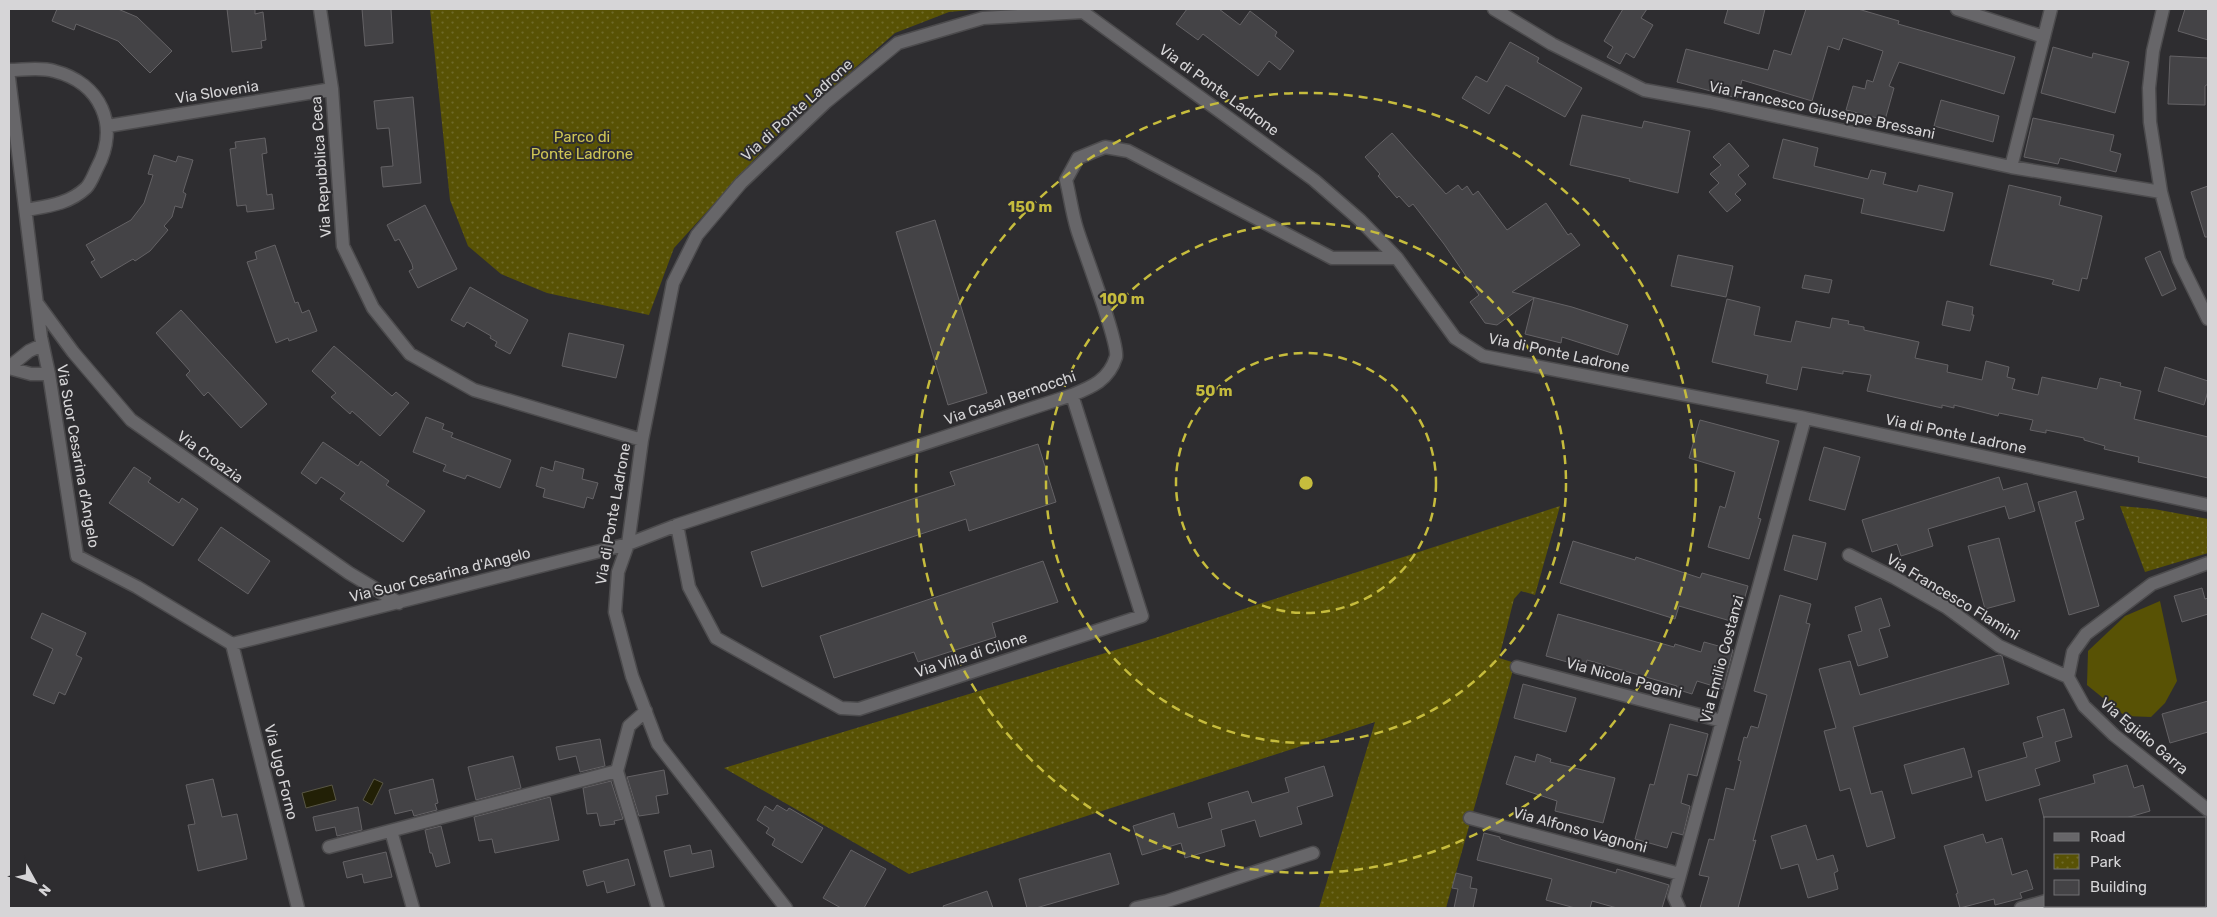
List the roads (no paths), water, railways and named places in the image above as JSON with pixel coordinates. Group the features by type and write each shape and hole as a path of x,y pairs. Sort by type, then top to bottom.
{"street":[{"name":"Via Repubblica Ceca","path":"320,9 332,89 343,246 373,308 410,354 474,390 642,440"},
{"name":"Via Francesco Giuseppe Bressani","path":"1494,9 1552,44 1644,90 1720,104 2010,167 2161,192"},
{"path":"1958,9 2044,36"},
{"path":"2010,167 2051,9"},
{"path":"2163,9 2153,51 2149,88 2150,122 2161,192 2179,260 2208,319"},
{"name":"Via di Ponte Ladrone","path":"786,908 658,744 632,676 614,612 618,572 628,544 642,440 673,283 697,235 741,182 826,102 898,42 983,18 1082,10 1314,180 1360,220 1397,258 1455,338 1483,356 1805,418 2208,505"},
{"path":"9,70 54,70 84,84 101,104 108,126 103,157 87,187 64,202 26,210"},
{"name":"Via Suor Cesarina d'Angelo","path":"9,78 42,345 49,374 77,556 137,587 232,644 628,544"},
{"name":"Via Slovenia","path":"108,126 332,89"},
{"name":"Via Casal Bernocchi","path":"628,544 677,525 1072,395 1096,385 1109,373 1116,355 1113,336 1076,226 1066,180 1078,158 1105,146 1128,151 1332,258 1397,258"},
{"name":"Via Croazia","path":"36,301 73,352 131,420 348,573 399,603"},
{"path":"9,368 29,351 42,345"},
{"path":"9,368 31,374 49,374"},
{"name":"Via Villa di Cilone","path":"677,525 689,587 716,638 841,708 859,709 1115,625 1142,616 1072,395"},
{"name":"Via Emilio Costanzi","path":"1679,908 1674,896 1805,418"},
{"name":"Via Francesco Flamini","path":"1848,555 1895,578 1946,608 1999,646 2068,677"},
{"path":"2068,677 2073,652 2086,634 2152,584 2208,563"},
{"name":"Via Ugo Forno","path":"232,644 298,908"},
{"name":"Via Nicola Pagani","path":"1517,667 1722,720"},
{"name":"Via Egidio Garra","path":"2068,677 2084,706 2114,735 2208,810"},
{"path":"646,711 629,726 617,771 658,908"},
{"path":"329,848 617,771"},
{"name":"Via Alfonso Vagnoni","path":"1470,818 1680,874"},
{"path":"391,831 413,908"},
{"path":"1136,908 1167,901 1313,853"},
{"path":"2021,908 2044,902"}],"park label":[{"name":"Parco di Ponte Ladrone","path":"582,146"}]}
